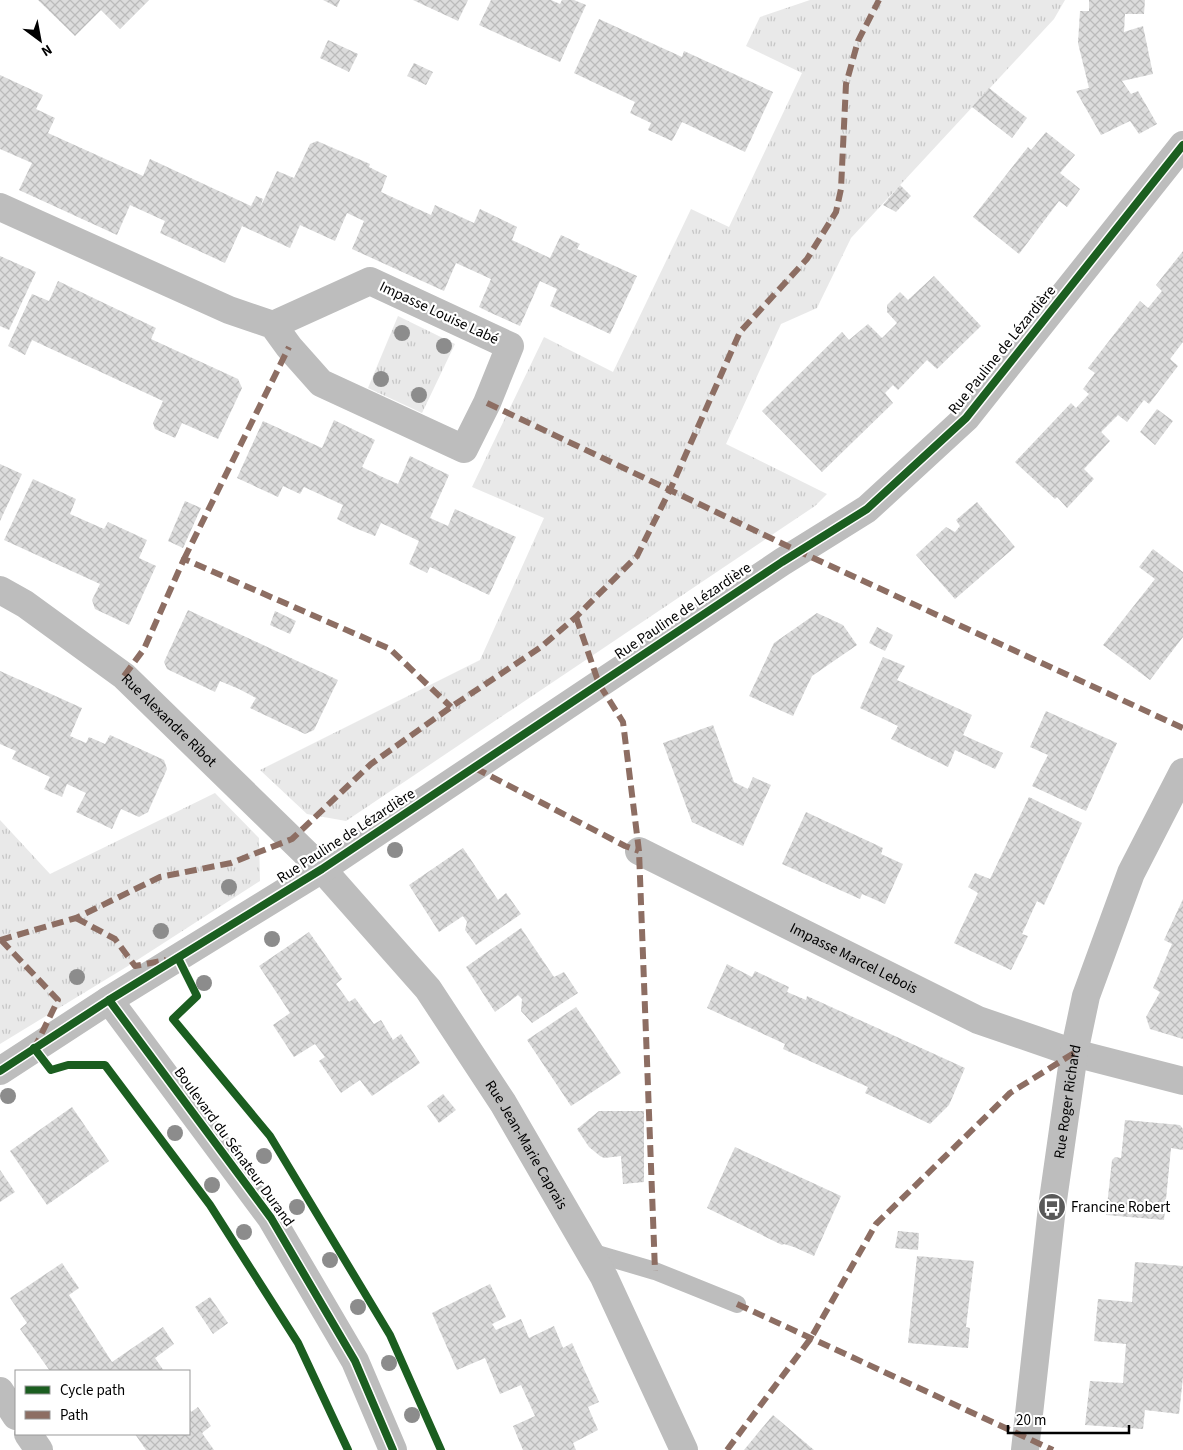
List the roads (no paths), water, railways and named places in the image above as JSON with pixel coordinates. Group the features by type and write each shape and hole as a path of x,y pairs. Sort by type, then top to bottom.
{"street":[{"name":"Rue Pauline de Lézardière","path":"0,1071 109,1000 322,870 782,562 867,509 966,418 1183,145"},
{"path":"0,207 229,310 273,325"},
{"name":"Impasse Louise Labé","path":"370,281 510,346 487,403 464,449 321,383 289,347 273,325 370,281"},
{"name":"Rue Alexandre Ribot","path":"0,590 25,604 124,676 322,870"},
{"name":"Rue Roger Richard","path":"1025,1450 1052,1207 1074,1053 1086,996 1132,873 1183,772"},
{"name":"Impasse Marcel Lebois","path":"639,851 978,1020 1074,1053 1183,1081"},
{"name":"Rue Jean-Marie Caprais","path":"322,870 428,989 503,1103 604,1277 684,1450"},
{"name":"Boulevard du Sénateur Durand","path":"109,1000 271,1218 355,1361 393,1450"},
{"path":"0,1391 15,1414"},
{"path":"29,1435 39,1450"}],"lane":[{"path":"590,1252 655,1271 737,1304"}],"place":[{"name":"Francine Robert","path":"1052,1207"}]}
